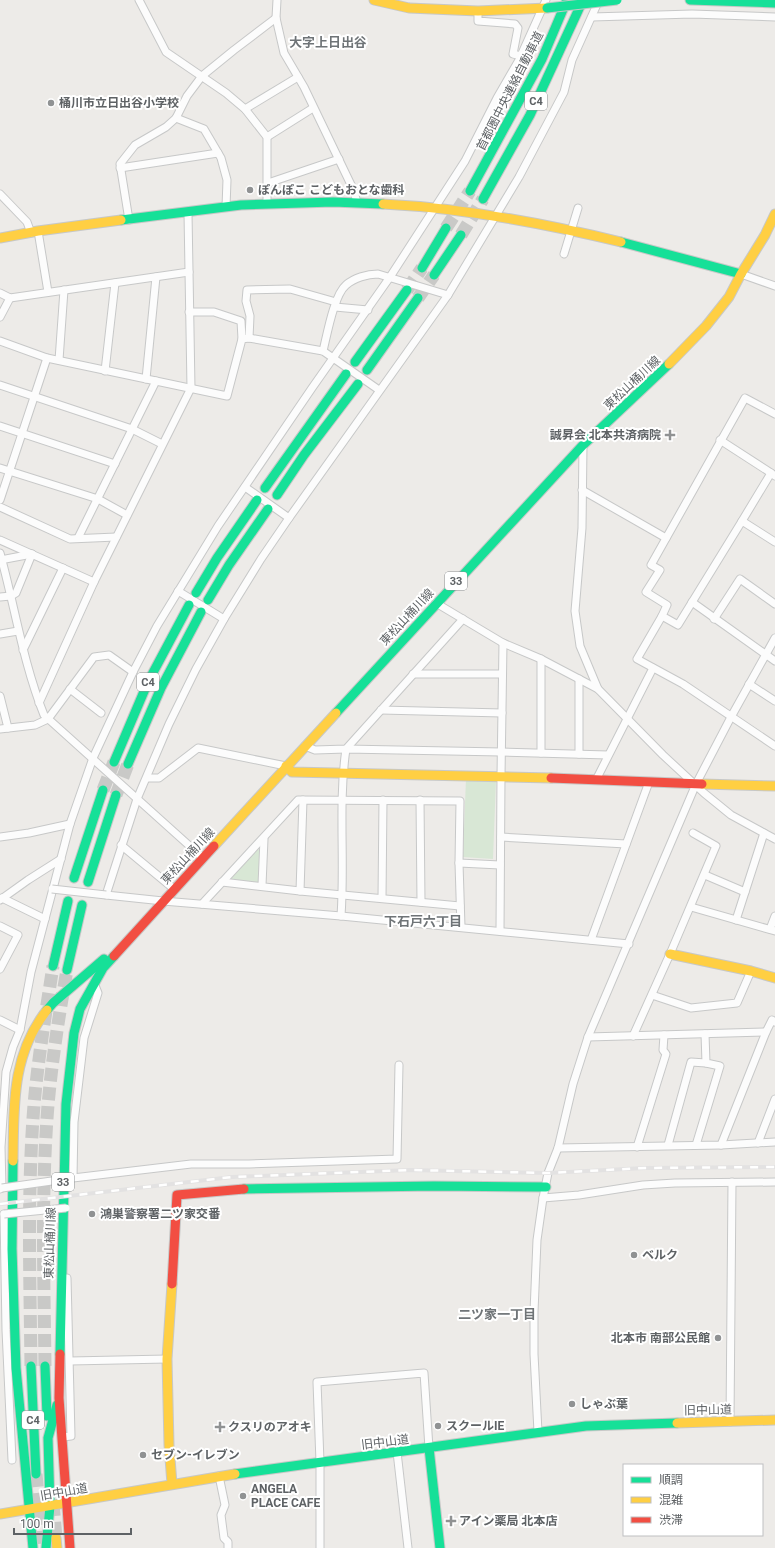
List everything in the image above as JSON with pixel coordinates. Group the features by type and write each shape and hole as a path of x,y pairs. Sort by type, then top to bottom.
{"main road":[{"path":"374,0 409,8 478,11 517,10 545,5 617,0"},
{"name":"首都圏中央連絡自動車道","path":"470,191 542,59 567,0"},
{"name":"C4","path":"483,199 530,115 583,0"},
{"path":"690,0 775,3"},
{"path":"0,238 34,232 226,207 267,204 334,202 358,203 414,206 496,216 571,230 661,252 741,274"},
{"name":"東松山桶川線","path":"70,1548 68,1504 59,1398 66,1104 74,1034 80,1008 103,968 125,942 286,766 583,445 655,378 706,326 729,297 774,217"},
{"path":"422,268 446,228"},
{"path":"434,275 461,235"},
{"path":"355,362 407,290"},
{"path":"368,370 418,298"},
{"path":"265,488 346,374"},
{"path":"277,495 304,455 358,384"},
{"path":"196,593 217,558 257,500"},
{"path":"208,600 229,565 268,509"},
{"name":"C4","path":"114,762 148,682 189,605"},
{"name":"C4","path":"128,764 161,688 201,612"},
{"path":"286,766 292,772 501,776 775,786"},
{"path":"74,878 103,790"},
{"path":"88,882 116,795"},
{"path":"53,966 68,901"},
{"path":"67,970 82,905"},
{"name":"東松山桶川線","path":"33,1548 16,1420 16,1368 12,1249 14,1114 17,1076 24,1050 36,1024 53,1003 125,942"},
{"path":"670,954 751,971 775,978"},
{"path":"172,1484 167,1359 178,1196 242,1189 434,1186 546,1187"},
{"name":"C4","path":"31,1366 36,1474"},
{"name":"C4","path":"45,1366 47,1416"},
{"name":"33","path":"46,1548 50,1506 48,1438 59,1398"},
{"name":"旧中山道","path":"0,1514 68,1504 219,1476 586,1426 665,1422 775,1420"},
{"path":"429,1448 440,1548"},
{"path":"56,1538 57,1548"}],"street":[{"path":"139,0 166,52 226,93 245,109 267,137 267,204"},
{"path":"278,0 276,18 284,53 304,87 354,191 358,203"},
{"path":"106,895 137,799 169,724 196,669 224,619 288,518 448,294 520,177 564,92 572,60 599,0"},
{"path":"399,1065 397,1159 249,1164 191,1164 73,1178 1,1189 1,1147 6,1072 13,1047 20,1030 31,972 70,824 93,758 133,672 157,626 178,591 245,487 368,310 435,209 465,161 497,98 521,56 545,5"},
{"path":"478,11 478,21 515,24 518,28 513,54 521,56"},
{"path":"592,17 692,14 775,16"},
{"path":"129,220 120,164 135,145 166,127 176,118 187,96 202,76 276,18"},
{"path":"245,109 298,77"},
{"path":"267,137 313,108"},
{"path":"176,118 204,129 221,158 227,180 226,207"},
{"path":"120,168 218,153"},
{"path":"268,183 339,159"},
{"path":"0,194 27,222 34,232 48,292"},
{"path":"564,254 578,208"},
{"path":"39,703 94,582 191,388 188,213"},
{"path":"0,293 10,298 188,272"},
{"path":"322,352 335,304 340,292 346,285 354,280 370,274 378,274 448,294"},
{"path":"741,274 775,286"},
{"path":"146,379 156,277"},
{"path":"105,370 115,283"},
{"path":"0,341 47,358 227,396 245,339 250,316 246,301 247,290 290,289 335,304 368,310"},
{"path":"58,360 64,290"},
{"path":"0,317 10,298"},
{"path":"189,312 214,312 241,321 245,339"},
{"path":"245,339 322,352 379,390"},
{"path":"0,500 47,358"},
{"path":"78,538 156,381"},
{"path":"0,385 132,429 162,444"},
{"path":"775,414 745,398 720,440 651,565 660,570 646,592 667,605 637,659 683,684 775,746"},
{"path":"0,426 115,464"},
{"path":"662,616 678,625 742,521 773,475 720,440"},
{"path":"583,445 582,528 575,611 580,646 598,689"},
{"path":"0,468 98,499 127,514"},
{"path":"245,487 288,518"},
{"path":"582,490 666,538"},
{"path":"0,507 70,540 78,538 116,537"},
{"path":"742,521 775,542"},
{"path":"0,540 94,582"},
{"path":"32,554 1,558 18,631 39,703 44,715 203,858"},
{"path":"0,597 11,596 16,593 32,554"},
{"path":"24,650 64,568"},
{"path":"714,619 740,579 775,604"},
{"path":"178,591 224,619"},
{"path":"692,602 775,661"},
{"path":"436,604 503,643 541,659 598,689 663,755 704,793 731,815 775,838"},
{"path":"342,916 342,773 346,749 463,619"},
{"path":"0,634 18,631"},
{"path":"538,1432 535,1392 534,1312 537,1240 548,1173 558,1148 573,1084 588,1037 696,784 731,716 775,638"},
{"path":"500,931 503,643"},
{"path":"0,729 35,725 48,719 94,657 109,655 133,672"},
{"path":"540,753 541,659"},
{"path":"596,780 653,668"},
{"path":"413,674 502,674"},
{"path":"579,679 580,754"},
{"path":"749,684 775,701"},
{"path":"70,689 101,713"},
{"path":"0,696 8,728"},
{"path":"381,710 502,713"},
{"path":"305,746 315,750 346,749 608,755"},
{"path":"147,778 159,778 198,748 286,766"},
{"path":"591,940 649,782"},
{"path":"202,904 264,839 298,800 460,801 459,863 461,927"},
{"path":"300,891 303,800"},
{"path":"382,800 382,898"},
{"path":"420,800 421,902"},
{"path":"0,837 29,833 70,824"},
{"path":"633,1036 691,907 716,846 693,833"},
{"path":"736,920 764,833"},
{"path":"501,837 626,844"},
{"path":"262,886 264,839"},
{"path":"121,846 174,889"},
{"path":"44,919 1,899 61,859"},
{"path":"459,863 500,864"},
{"path":"704,875 745,892"},
{"path":"222,882 460,906"},
{"path":"52,889 163,901 461,927 628,944"},
{"path":"691,907 772,930 775,916"},
{"path":"0,926 18,935 0,968"},
{"path":"652,995 691,1008 737,1003 751,971"},
{"name":"33","path":"73,1178 74,1122 84,1038 98,993 94,983"},
{"path":"0,1020 20,1030"},
{"path":"721,1145 766,1032 772,1020 775,1022"},
{"path":"588,1037 766,1032"},
{"path":"705,1034 706,1063"},
{"path":"637,1147 666,1054 663,1050 664,1036"},
{"path":"668,1145 692,1062 720,1066 696,1145"},
{"path":"758,1143 775,1099"},
{"path":"558,1148 721,1145 775,1142"},
{"path":"543,1198 579,1195 643,1185 675,1182 775,1182"},
{"path":"730,1422 732,1182"},
{"name":"東松山桶川線","path":"2,1246 4,1214 66,1208 71,1436 63,1437"},
{"path":"2,1246 3,1330 16,1420 12,1460"},
{"path":"70,1361 167,1359"},
{"path":"320,1548 320,1462 317,1382 424,1373 429,1448"},
{"path":"397,1452 408,1548"},
{"path":"219,1476 225,1505 221,1515 224,1538 228,1542 228,1548"}],"green space":[{"path":"466,778 496,780 493,859 463,857"},
{"path":"257,849 260,850 260,880 257,883 232,880 231,877"}],"tunnel":[{"path":"446,228 470,191"},
{"path":"461,235 483,199"},
{"path":"407,290 422,268"},
{"path":"418,298 434,275"},
{"path":"103,790 114,762"},
{"path":"116,795 128,764"},
{"path":"31,1366 30,1170 34,1105 42,1035 53,966"},
{"path":"45,1366 44,1170 48,1105 67,970"},
{"path":"36,1474 43,1548"},
{"path":"53,1503 56,1538"}],"railway":[{"path":"0,1204 232,1177 410,1170 548,1173 645,1168 775,1167"}],"traffic: fast":[{"path":"470,191 542,59 567,0"},
{"path":"483,199 530,115 583,0"},
{"path":"547,8 617,0"},
{"path":"690,0 775,3"},
{"path":"121,220 241,205 333,202 383,204"},
{"path":"422,268 446,228"},
{"path":"434,275 461,235"},
{"path":"621,242 741,274"},
{"path":"355,362 407,290"},
{"path":"367,370 418,298"},
{"path":"336,713 583,445 669,364"},
{"path":"265,488 346,374"},
{"path":"277,495 304,455 358,384"},
{"path":"196,593 217,558 257,500"},
{"path":"208,600 229,565 268,509"},
{"path":"114,762 148,682 189,605"},
{"path":"128,764 161,688 201,612"},
{"path":"74,878 103,790"},
{"path":"88,882 116,795"},
{"path":"53,966 68,901"},
{"path":"67,970 82,905"},
{"path":"60,1354 66,1104 74,1033 80,1009 103,968 114,956"},
{"path":"47,1010 53,1003 104,959"},
{"path":"13,1161 12,1249 16,1368 33,1548"},
{"path":"244,1189 434,1186 546,1187"},
{"path":"31,1366 36,1474"},
{"path":"45,1366 47,1416"},
{"path":"46,1548 50,1506 48,1438 57,1405"},
{"path":"235,1474 586,1426 677,1423"},
{"path":"429,1448 440,1548"}],"traffic: slow":[{"path":"374,0 409,8 478,11 547,8"},
{"path":"383,204 443,209 503,217 621,242"},
{"path":"669,364 706,326 729,297 765,235 775,214"},
{"path":"0,238 38,231 121,220"},
{"path":"214,846 336,713"},
{"path":"286,766 292,772 551,778"},
{"path":"702,784 775,786"},
{"path":"670,954 751,971 775,978"},
{"path":"13,1161 15,1101 21,1063 35,1027 47,1010"},
{"path":"172,1284 167,1359 169,1445 172,1484"},
{"path":"677,1423 775,1420"},
{"path":"0,1514 235,1474"},
{"path":"56,1538 57,1548"}],"traffic: jam":[{"path":"551,778 702,784"},
{"path":"114,956 214,846"},
{"path":"172,1284 177,1195 244,1189"},
{"path":"60,1354 59,1398 70,1548"}],"place":[{"name":"桶川市立日出谷小学校","path":"51,103"},
{"name":"ぽんぽこ こどもおとな歯科","path":"250,190"},
{"name":"誠昇会 北本共済病院","path":"670,435"},
{"name":"鴻巣警察署二ツ家交番","path":"92,1214"},
{"name":"ベルク","path":"634,1255"},
{"name":"北本市 南部公民館","path":"718,1338"},
{"name":"しゃぶ葉","path":"572,1404"},
{"name":"スクールIE","path":"438,1426"},
{"name":"クスリのアオキ","path":"220,1427"},
{"name":"セブン-イレブン","path":"143,1455"},
{"name":"ANGELA PLACE CAFE","path":"243,1496"},
{"name":"アイン薬局 北本店","path":"451,1521"}],"district":[{"name":"大字上日出谷","path":"328,42"},
{"name":"下石戸六丁目","path":"423,921"},
{"name":"二ツ家一丁目","path":"497,1314"}]}
